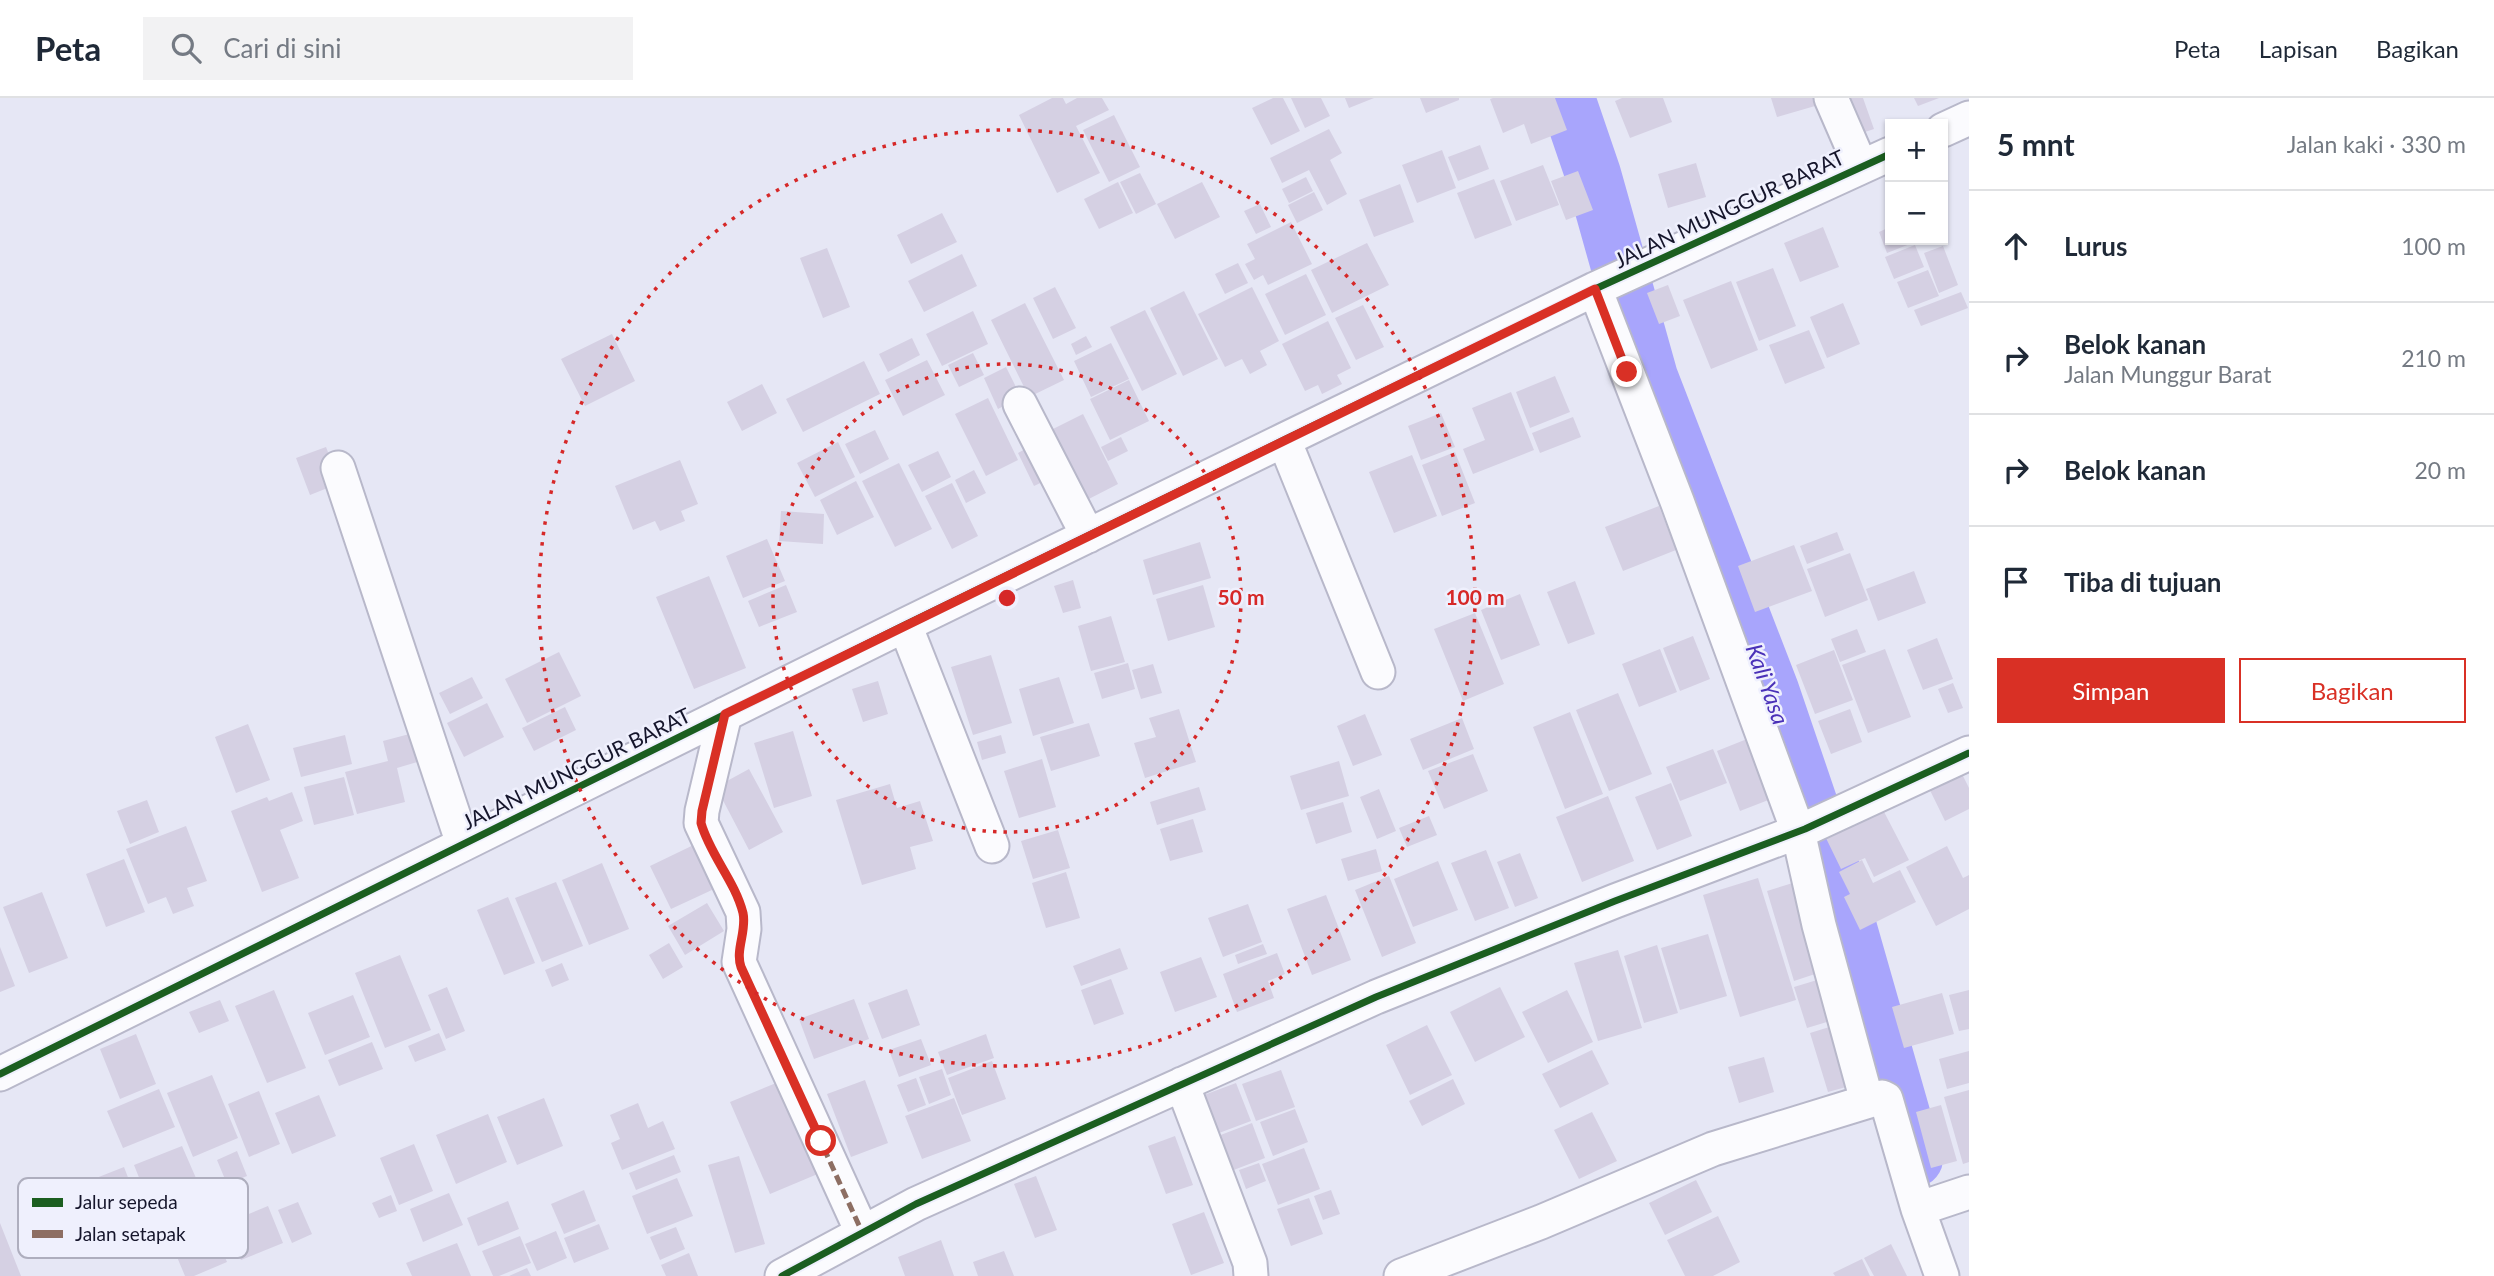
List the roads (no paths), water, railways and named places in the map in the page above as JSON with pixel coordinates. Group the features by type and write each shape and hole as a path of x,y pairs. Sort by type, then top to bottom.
{"street":[{"path":"1832,98 1875,161"},
{"path":"1948,128 1969,118"},
{"name":"JALAN MUNGGUR BARAT","path":"0,1074 1284,440 1644,266 1875,161"},
{"path":"1600,287 1677,502 1810,827 1823,938 1867,1101"},
{"path":"1020,404 1088,536"},
{"path":"1284,440 1378,672"},
{"path":"338,468 463,844"},
{"path":"905,625 992,846"},
{"path":"725,714 701,823 743,912 744,929 739,956 741,967 862,1232"},
{"path":"782,1276 916,1204 1376,997 1615,901 1810,827 1969,753"},
{"path":"1182,1084 1250,1263 1251,1276"},
{"path":"1401,1276 1541,1222 1713,1149 1882,1097 1886,1099 1939,1203 1942,1276"}],"waterway":[{"name":"Kali Yasa","path":"1567,98 1593,174 1650,377 1771,690 1833,872 1915,1159"}]}
